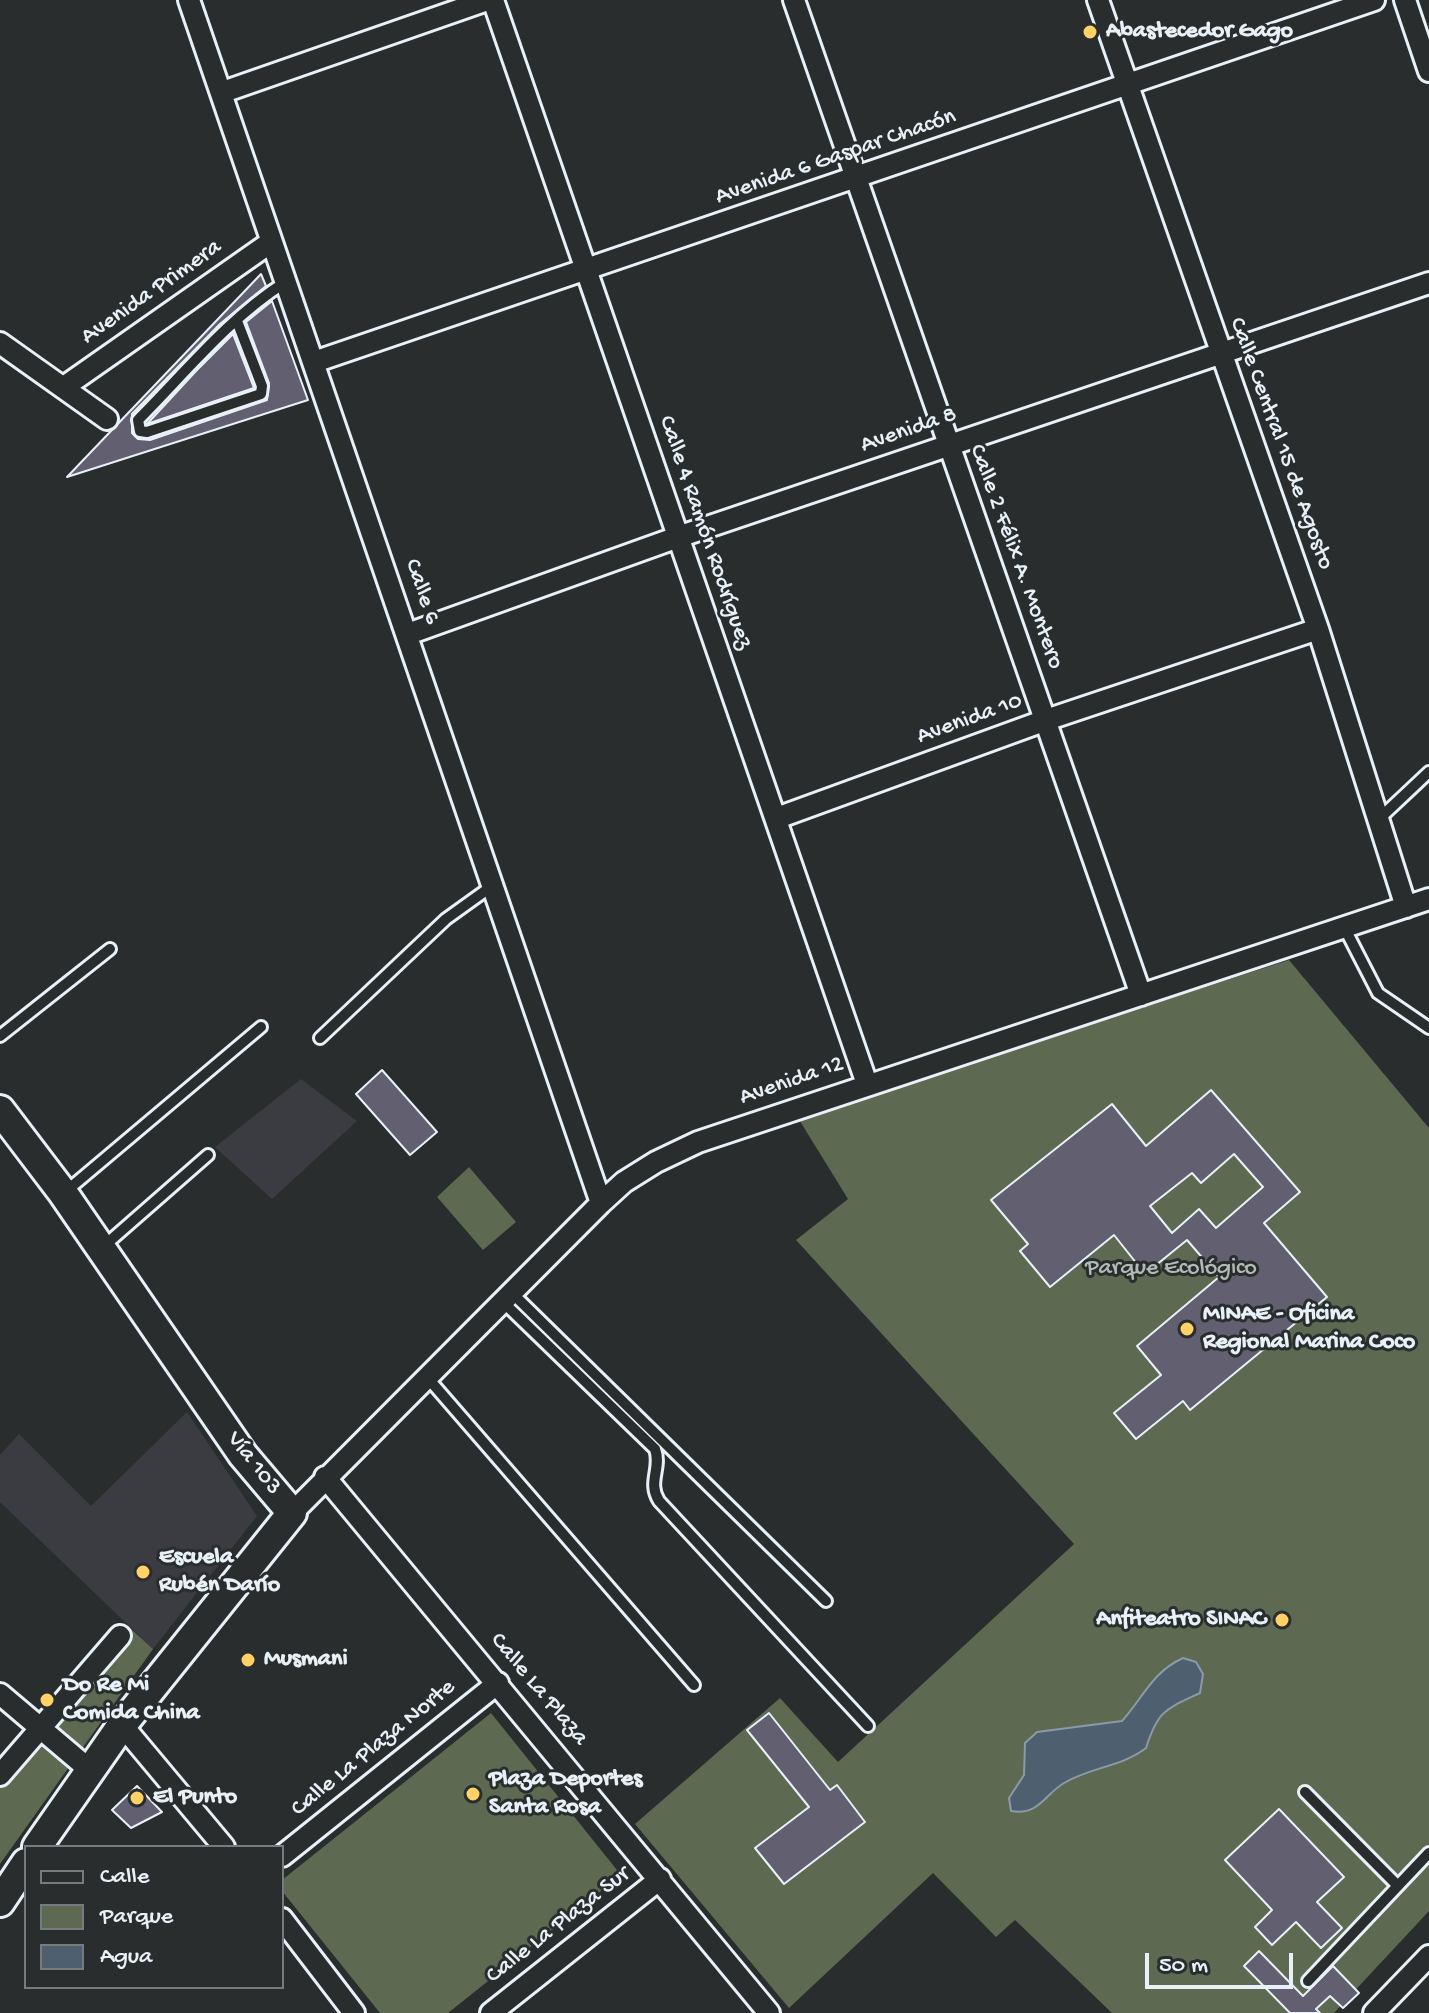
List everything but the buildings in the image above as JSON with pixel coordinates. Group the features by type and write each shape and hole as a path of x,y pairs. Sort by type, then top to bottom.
{"main road":[{"name":"Vía 103","path":"0,1110 63,1193 243,1455 292,1513 122,1725 38,1845"},
{"path":"3,1890 24,1865"}],"street":[{"name":"Calle 6","path":"189,0 601,1203"},
{"path":"223,92 490,0"},
{"name":"Calle 4 Ramón Rodríguez","path":"490,0 867,1084"},
{"name":"Calle 2 Félix A. Montero","path":"794,0 1141,995"},
{"name":"Calle Central 15 de Agosto","path":"1098,0 1318,629 1406,907"},
{"name":"Avenida 6 Gaspar Chacón","path":"314,362 585,273 1374,0"},
{"path":"1405,0 1429,71"},
{"name":"Avenida Primera","path":"64,387 271,242"},
{"name":"Avenida 8","path":"408,634 678,537 1429,283"},
{"path":"0,343 107,419"},
{"name":"Avenida 10","path":"777,818 1046,720 1318,629"},
{"name":"Avenida 12","path":"292,1513 601,1203 656,1162 698,1142 867,1084 1429,899"},
{"name":"Calle La Plaza","path":"325,1477 769,2013"},
{"path":"0,1775 120,1636"},
{"name":"Calle La Plaza Norte","path":"284,1854 498,1683"},
{"path":"0,1694 91,1771"},
{"path":"122,1725 222,1845"},
{"name":"Calle La Plaza Sur","path":"491,2013 660,1879"},
{"path":"284,1922 354,2013"},
{"path":"1383,2010 1429,1956"}],"lane":[{"path":"237,321 262,386 261,394 147,432 140,431 138,420 237,321 260,298 284,283"},
{"path":"1379,819 1429,772"},
{"path":"320,1038 446,919 494,885"},
{"path":"1344,927 1378,993 1429,1028"},
{"path":"0,1036 110,949"},
{"path":"63,1193 261,1027"},
{"path":"101,1249 208,1155"},
{"path":"507,1297 826,1601"},
{"path":"507,1297 655,1449 658,1457 652,1484 659,1501 868,1726"},
{"path":"426,1376 694,1685"},
{"path":"1305,1792 1398,1886"},
{"path":"1308,1981 1429,1853"}],"shaded area":[{"path":"301,1079 357,1121 272,1199 215,1147"},
{"name":"Escuela Rubén Darío","path":"187,1412 257,1516 153,1649 0,1502 0,1455 19,1434 91,1506"}],"green space":[{"name":"Parque Ecológico","path":"1289,960 1429,1128 1429,1911 1334,2013 1112,2013 1015,1920 996,1937 933,1873 789,2008 635,1824 780,1698 838,1762 1074,1544 796,1240 848,1199 798,1118"},
{"path":"469,1167 516,1222 483,1250 437,1197"},
{"path":"130,1628 153,1649 0,1864 0,1783"},
{"name":"Plaza Deportes Santa Rosa","path":"491,1713 621,1875 448,2013 380,2013 284,1893 284,1878"}],"water":[{"path":"1183,1658 1196,1662 1203,1674 1200,1693 1159,1718 1146,1748 1064,1783 1035,1807 1021,1812 1011,1811 1009,1798 1024,1775 1025,1743 1037,1732 1122,1721 1156,1678"}],"place":[{"name":"Abastecedor Gago","path":"1090,32"},
{"name":"MINAE - Oficina Regional Marina Coco","path":"1187,1329"},
{"name":"Escuela Rubén Darío","path":"143,1572"},
{"name":"Anfiteatro SINAC","path":"1282,1620"},
{"name":"Musmani","path":"248,1660"},
{"name":"Do Re Mi Comida China","path":"47,1700"},
{"name":"Plaza Deportes Santa Rosa","path":"473,1794"},
{"name":"El Punto","path":"137,1798"}]}
